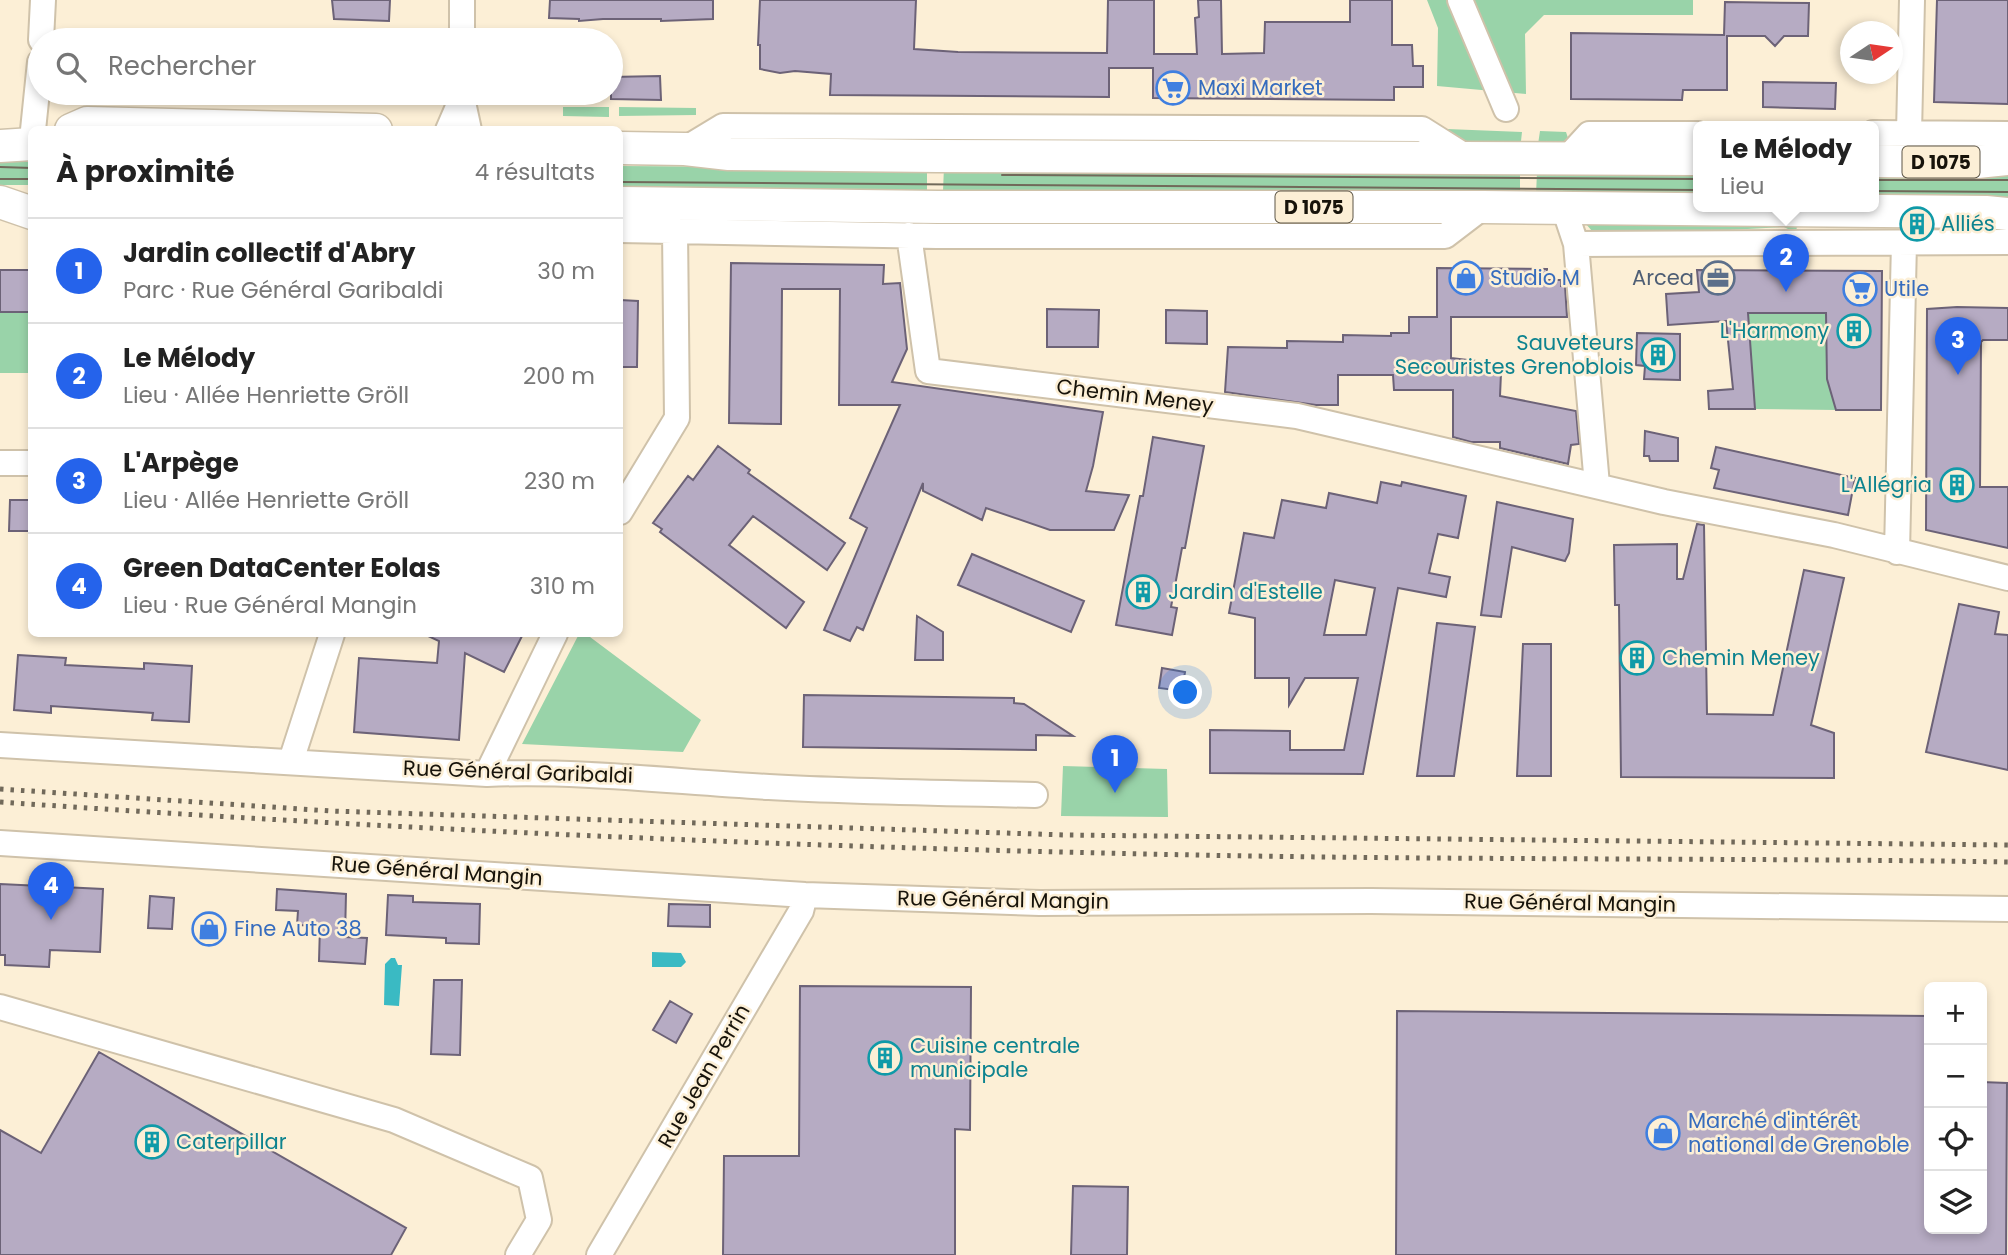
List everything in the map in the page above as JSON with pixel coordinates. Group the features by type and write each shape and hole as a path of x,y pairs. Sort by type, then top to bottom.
{"main road":[{"path":"80,126 87,123 256,126"},
{"path":"0,146 28,144"},
{"path":"623,148 685,149 729,154 1693,159"},
{"name":"D 1075","path":"1879,161 1977,162 2008,159"},
{"path":"0,201 28,212"},
{"name":"D 1075","path":"623,203 938,207 1693,209"},
{"name":"D 1075","path":"1879,211 2008,214"}],"street":[{"path":"42,28 43,0"},
{"path":"462,28 463,0"},
{"path":"1461,0 1506,109"},
{"path":"1909,133 1912,0"},
{"path":"33,126 36,105"},
{"path":"450,126 458,105"},
{"path":"463,105 468,126"},
{"path":"1879,133 2008,134"},
{"path":"1567,158 1589,134 1693,134"},
{"path":"0,201 28,200"},
{"path":"623,230 909,235 1445,236 1483,207"},
{"path":"1564,208 1576,244 1597,485"},
{"path":"623,507 677,418 675,230"},
{"name":"Chemin Meney","path":"909,235 928,371 1297,416 1664,502 1834,535 2008,578"},
{"path":"1897,552 1904,242"},
{"path":"1576,244 2008,242"},
{"path":"0,463 28,463"},
{"path":"291,761 331,637"},
{"path":"487,774 554,637"},
{"name":"Rue Général Garibaldi","path":"0,744 487,774 543,772 653,777 769,787 1035,795"},
{"name":"Rue Général Mangin","path":"0,843 805,895 1040,903 1371,901 2008,909"},
{"name":"Rue Jean Perrin","path":"599,1255 802,911 805,895"},
{"path":"0,1007 394,1120 530,1178 539,1220 518,1255"}],"green space":[{"path":"1427,0 1693,0 1693,15 1544,15 1525,34 1526,94 1437,86 1438,28"},
{"path":"563,107 609,107 609,117 563,116"},
{"path":"619,107 696,108 696,115 619,116"},
{"path":"1447,129 1522,132 1520,150 1478,149"},
{"path":"1540,131 1566,132 1569,141 1537,151"},
{"path":"0,162 28,162 28,185 0,185"},
{"path":"623,166 927,168 927,192 623,189"},
{"path":"944,167 1520,171 1520,195 943,191"},
{"path":"1537,172 1693,173 1693,196 1536,195"},
{"path":"1879,174 2008,175 2008,198 1879,197"},
{"path":"1580,217 1798,219 1796,233 1784,227 1616,236 1592,231"},
{"path":"0,312 28,312 28,373 0,373"},
{"path":"1748,313 1826,313 1827,379 1836,410 1755,409"},
{"path":"577,637 590,637 701,720 683,752 522,744"},
{"path":"1063,766 1167,769 1168,817 1061,816"}],"water":[{"path":"652,952 681,953 686,962 681,967 652,967"},
{"path":"395,958 398,965 402,965 399,1006 384,1005 385,964"}],"building":[{"path":"332,0 390,0 389,21 334,19"},
{"path":"550,0 713,0 713,19 579,21 549,18"},
{"path":"760,0 916,0 914,49 1107,53 1108,0 1154,0 1154,54 1197,54 1195,18 1199,17 1198,0 1221,0 1222,54 1264,53 1265,22 1350,22 1350,0 1392,0 1392,45 1412,45 1413,66 1423,66 1423,87 1394,87 1394,100 1153,98 1153,68 1109,68 1109,97 830,95 831,74 795,71 780,73 760,69"},
{"path":"1937,0 2008,0 2008,104 1934,102"},
{"path":"1725,2 1809,3 1808,36 1784,36 1775,46 1765,36 1727,36 1727,90 1683,90 1682,100 1571,99 1571,33 1724,35"},
{"path":"660,76 661,100 623,99 623,77"},
{"path":"1763,82 1836,83 1835,109 1763,107"},
{"path":"731,263 884,265 883,284 900,283 907,349 892,382 1103,412 1086,491 1129,495 1114,530 1050,530 986,508 982,520 923,491 923,483 863,630 857,627 850,641 824,630 867,528 850,518 900,405 839,405 840,289 782,289 781,424 729,423"},
{"path":"1437,268 1547,269 1547,280 1561,280 1561,286 1565,286 1567,317 1451,317 1451,358 1492,363 1492,373 1501,373 1500,396 1576,411 1579,444 1571,445 1568,464 1500,448 1500,442 1471,442 1453,437 1453,390 1394,390 1393,375 1338,375 1338,405 1316,405 1225,392 1228,347 1287,348 1287,341 1343,342 1343,335 1391,336 1391,333 1409,333 1409,317 1437,317"},
{"path":"0,270 28,270 28,312 0,312"},
{"path":"1697,270 1882,271 1881,410 1836,410 1827,379 1826,313 1748,313 1755,409 1709,409 1708,391 1733,389 1726,321 1668,325 1666,294 1699,292"},
{"path":"623,300 638,301 637,367 623,367"},
{"path":"2008,308 2008,340 1981,342 1980,487 2008,487 2008,548 1926,530 1927,309"},
{"path":"1047,309 1099,310 1098,347 1047,347"},
{"path":"1166,310 1207,311 1207,344 1166,343"},
{"name":"Sauveteurs Secouristes Grenoblois","path":"1637,333 1680,334 1680,380 1644,379 1645,366 1636,365"},
{"path":"1645,431 1678,438 1678,461 1650,461 1649,456 1644,456"},
{"path":"1153,437 1204,446 1171,607 1177,608 1172,635 1116,625"},
{"path":"718,446 750,470 748,473 845,543 827,570 753,516 729,545 804,602 786,628 660,532 662,529 653,523 688,476 693,480"},
{"path":"1716,447 1855,478 1848,515 1714,488 1719,470 1711,468"},
{"path":"1381,482 1401,486 1402,482 1466,496 1458,538 1438,534 1429,573 1450,577 1446,597 1398,588 1363,774 1210,773 1210,730 1290,731 1290,750 1344,750 1358,678 1305,678 1289,705 1289,678 1255,678 1255,618 1229,613 1244,533 1274,538 1282,500 1326,508 1329,493 1377,503","holes":["1335,580 1375,588 1366,635 1324,635"]},
{"path":"10,500 28,500 28,531 9,531"},
{"path":"1497,502 1573,519 1569,553 1565,561 1512,547 1501,617 1481,615"},
{"path":"1697,524 1704,525 1707,714 1773,715 1804,570 1844,578 1811,725 1834,733 1834,778 1621,777 1619,605 1615,605 1614,545 1677,544 1677,579 1683,579"},
{"path":"972,554 1084,601 1071,632 958,585"},
{"path":"1959,604 1999,612 1995,634 2008,635 2008,770 1926,752"},
{"path":"917,616 943,632 943,660 915,660"},
{"path":"1437,623 1475,627 1454,776 1417,776"},
{"path":"430,637 522,637 504,672 465,653 459,740 354,732 359,658 437,663 439,641"},
{"path":"1523,644 1551,644 1551,776 1517,776"},
{"path":"18,655 66,658 65,665 144,669 144,663 192,666 189,722 152,720 153,713 51,706 51,713 14,710"},
{"path":"1162,668 1185,672 1182,691 1159,688"},
{"path":"804,695 1014,698 1014,703 1024,704 1073,736 1036,735 1036,750 803,747"},
{"path":"0,884 103,889 100,952 50,950 49,967 5,965 5,955 0,955"},
{"path":"277,889 346,894 345,937 367,938 365,964 319,961 320,926 297,925 298,911 276,910"},
{"path":"388,895 413,896 413,902 480,904 479,944 446,943 446,938 386,935"},
{"path":"150,896 174,898 172,929 148,928"},
{"path":"669,904 710,905 710,927 668,926"},
{"path":"434,980 462,980 460,1055 431,1054"},
{"path":"800,986 971,987 970,1130 955,1129 955,1255 723,1255 724,1156 799,1156"},
{"path":"670,1001 692,1014 676,1043 653,1030"},
{"name":"Marché d'intérêt national de Grenoble","path":"1397,1011 1924,1016 1924,1234 1987,1234 1987,1082 2007,1083 2006,1255 1396,1255"},
{"name":"Caterpillar","path":"99,1052 406,1228 391,1255 0,1255 0,1130 41,1153"},
{"path":"1073,1186 1128,1187 1127,1255 1071,1255"}],"tram line":[{"path":"0,167 28,168"},
{"path":"1002,175 1693,179"},
{"path":"0,179 28,179"},
{"path":"1879,180 2008,180"},
{"path":"623,182 1693,190"},
{"path":"1879,191 2008,192"}],"railway":[{"path":"0,789 331,811 1066,835 2008,845"},
{"path":"0,802 469,830 938,849 1346,857 2008,862"}],"place":[{"name":"Maxi Market","path":"1173,88"},
{"name":"Alliés","path":"1917,224"},
{"name":"Studio M","path":"1466,278"},
{"name":"Arcea","path":"1718,278"},
{"name":"Utile","path":"1860,289"},
{"name":"Le Mélody","path":"1786,292"},
{"name":"L'Harmony","path":"1854,331"},
{"name":"Sauveteurs Secouristes Grenoblois","path":"1658,355"},
{"name":"L'Arpège","path":"1958,375"},
{"name":"L'Allégria","path":"1957,485"},
{"name":"Jardin d'Estelle","path":"1143,592"},
{"name":"Chemin Meney","path":"1637,658"},
{"name":"Jardin collectif d'Abry","path":"1115,793"},
{"name":"Green DataCenter Eolas","path":"51,920"},
{"name":"Fine Auto 38","path":"209,929"},
{"name":"Cuisine centrale municipale","path":"885,1058"},
{"name":"Marché d'intérêt national de Grenoble","path":"1663,1133"},
{"name":"Caterpillar","path":"152,1142"}]}
